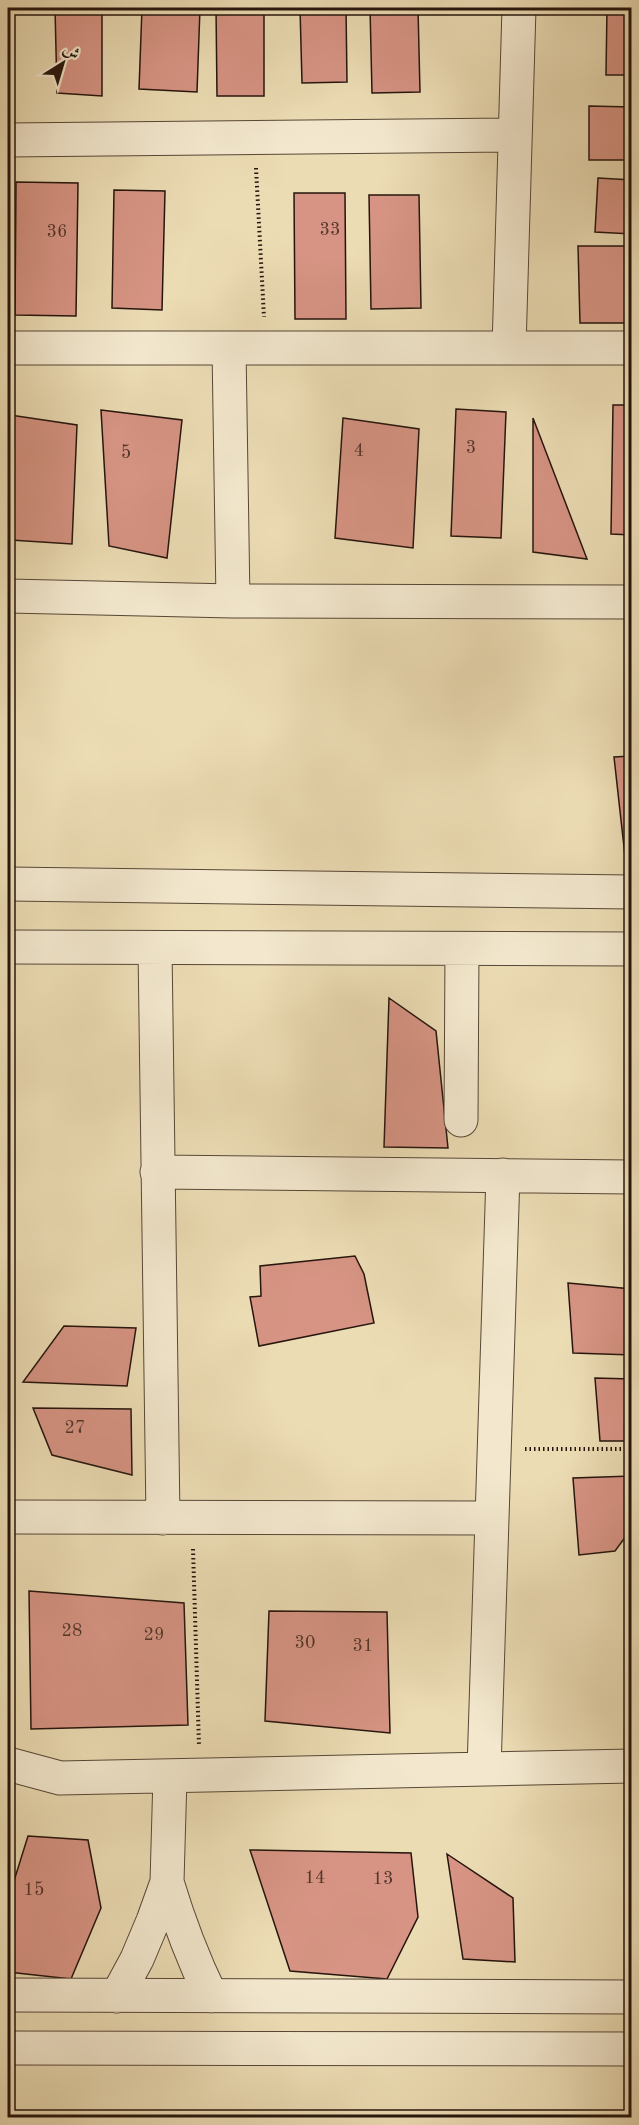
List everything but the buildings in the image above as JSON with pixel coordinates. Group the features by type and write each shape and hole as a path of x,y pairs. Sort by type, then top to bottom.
{"street":[{"path":"509,348 519,8"},
{"path":"8,140 515,135"},
{"path":"8,348 632,348"},
{"path":"229,348 233,601"},
{"path":"8,596 233,601 632,602"},
{"path":"8,884 632,892"},
{"path":"8,947 632,949"},
{"path":"154,948 158,1172 178,1518"},
{"path":"460,1120 462,949"},
{"path":"158,1172 632,1177"},
{"path":"484,1769 503,1175"},
{"path":"8,1516 492,1518"},
{"path":"8,1764 60,1778 632,1766"},
{"path":"117,1996 141,1950 167,1882 185,1776"},
{"path":"167,1882 186,1940 211,1996"},
{"path":"8,1995 632,1997"},
{"path":"8,2048 632,2049"}],"path":[{"path":"255,138 266,348"},
{"path":"494,1449 632,1449"},
{"path":"178,1518 185,1776"}]}
